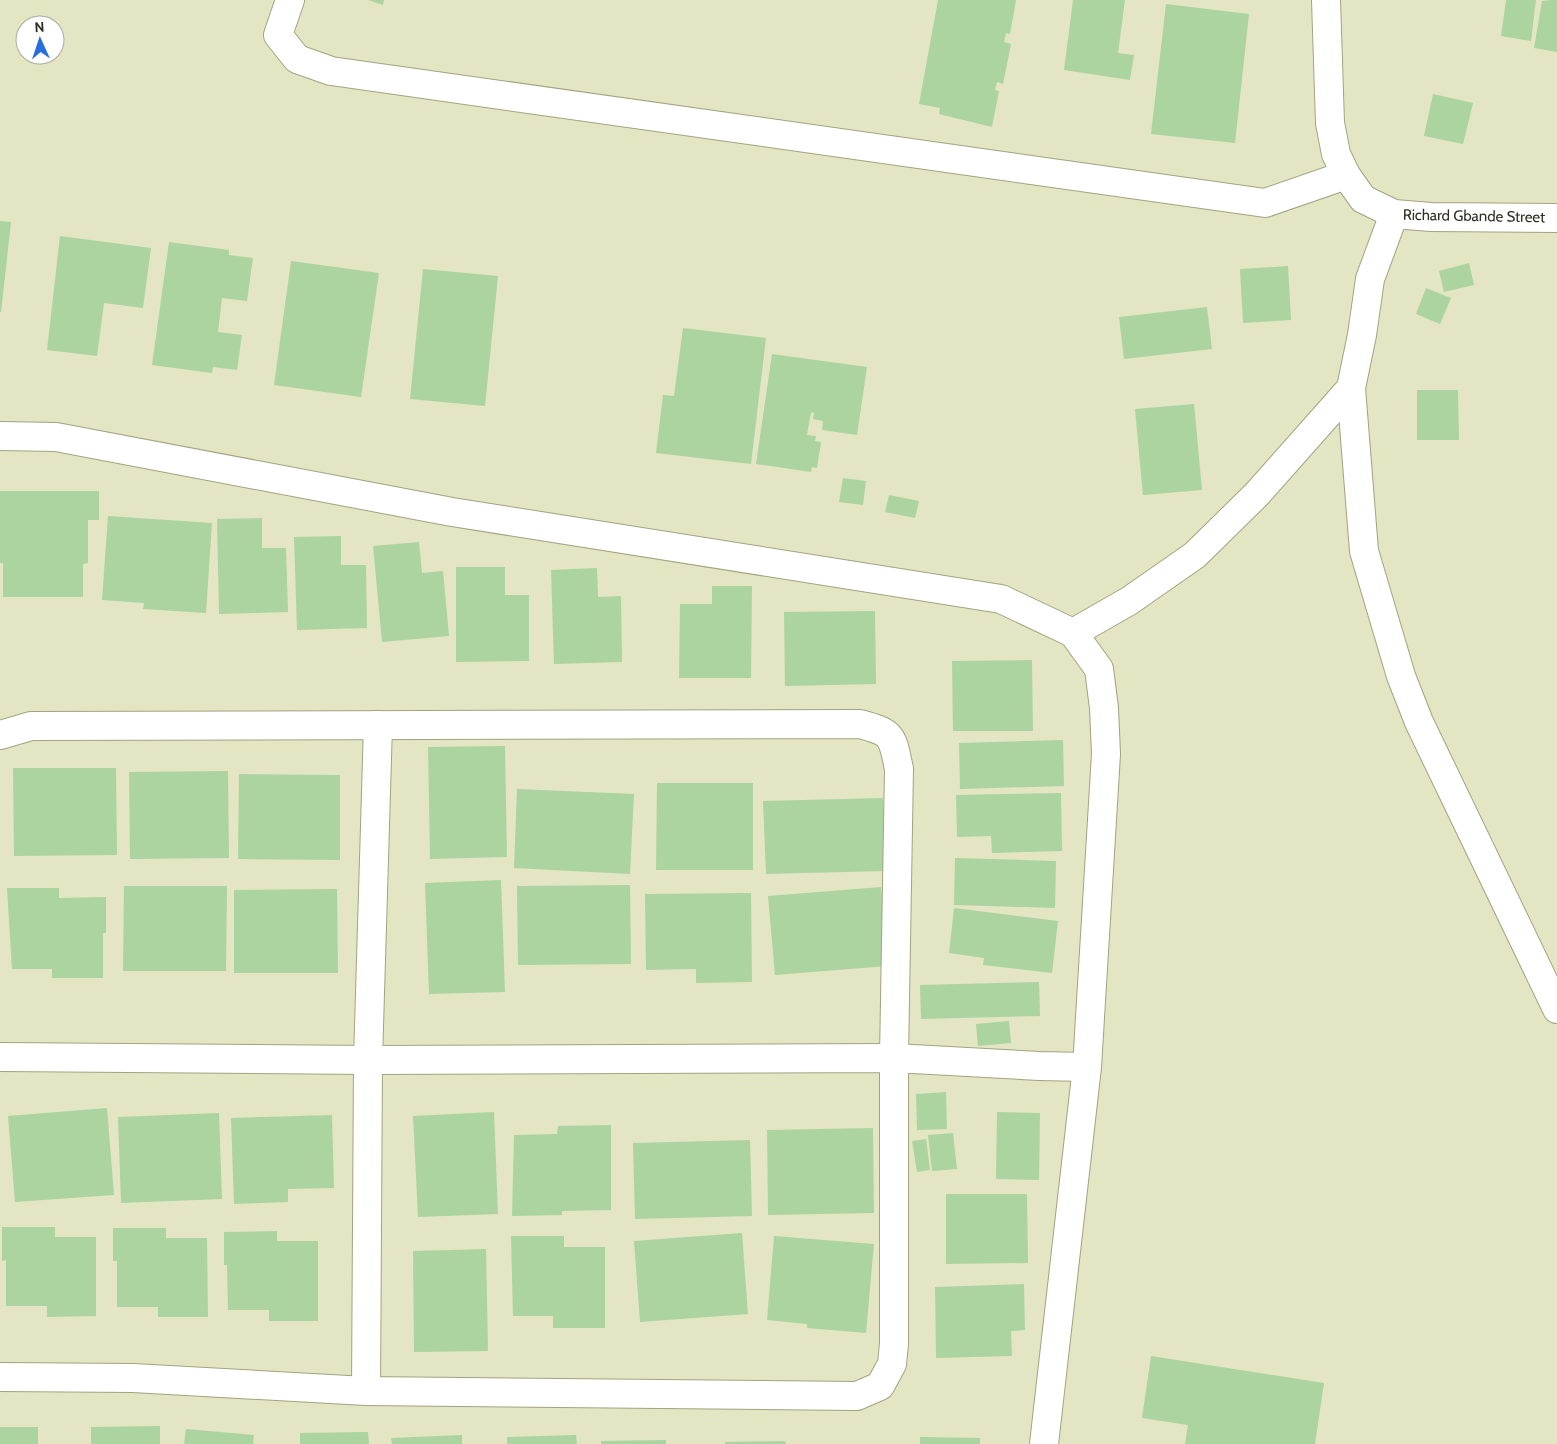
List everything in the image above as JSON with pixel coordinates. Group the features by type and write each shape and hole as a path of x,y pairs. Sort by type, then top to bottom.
{"street":[{"path":"290,0 278,35 296,60 331,71 1265,203 1346,175"},
{"name":"Richard Gbande Street","path":"1326,0 1330,124 1336,154 1346,175 1362,199 1394,214 1431,217 1557,218"},
{"path":"1394,214 1370,279 1362,335 1351,388 1364,551 1401,676 1419,722 1557,1009"},
{"path":"1073,633 1129,601 1196,555 1257,494 1351,388"},
{"path":"0,436 56,437 452,512 1001,599 1073,633 1099,669 1104,708 1106,754 1087,1066 1044,1444"},
{"path":"0,735 31,726 860,724 884,730 894,744 899,769 894,1058 894,1344 892,1364 880,1386 857,1396 366,1391 133,1378 0,1377"},
{"path":"366,1391 368,1060 378,725"},
{"path":"0,1057 368,1060 894,1058 1039,1066 1087,1066"}],"building":[{"path":"368,0 384,0 383,5"},
{"path":"938,0 1016,0 1010,34 1006,33 1004,42 1011,44 1003,84 997,82 995,90 999,91 992,127 939,114 940,108 919,104"},
{"path":"1073,0 1125,0 1118,53 1134,55 1130,80 1064,70"},
{"path":"1506,0 1536,0 1531,41 1501,36"},
{"path":"1557,0 1557,52 1534,48 1542,1"},
{"path":"1166,4 1249,14 1235,143 1151,134"},
{"path":"1433,94 1473,103 1463,144 1424,136"},
{"path":"0,221 11,222 1,312 0,312"},
{"path":"60,236 151,248 143,308 104,303 97,356 47,350"},
{"path":"169,242 229,250 229,255 253,258 247,301 222,298 218,332 242,335 237,370 213,367 212,373 152,365"},
{"path":"291,261 379,273 361,397 274,385"},
{"path":"1469,263 1474,285 1444,292 1439,271"},
{"path":"1288,266 1291,320 1243,323 1240,269"},
{"path":"423,269 498,276 485,406 410,399"},
{"path":"1426,288 1451,298 1440,324 1416,314"},
{"path":"1207,307 1212,349 1124,359 1119,317"},
{"path":"683,328 766,338 751,464 656,453 663,395 674,396"},
{"path":"772,354 867,367 857,435 822,430 823,421 813,419 814,413 811,412 807,435 816,436 815,441 821,442 817,468 812,467 811,472 756,464"},
{"path":"1417,390 1458,390 1459,440 1417,440"},
{"path":"1194,404 1202,490 1143,495 1135,409"},
{"path":"843,478 866,481 863,505 839,502"},
{"path":"0,491 99,491 99,520 88,520 88,563 83,564 83,597 3,597 3,563 0,563"},
{"path":"889,495 919,501 915,518 885,512"},
{"path":"108,516 212,523 206,613 143,609 144,603 102,600"},
{"path":"262,518 262,548 286,548 288,612 219,614 217,519"},
{"path":"341,536 341,565 366,565 367,628 297,630 294,537"},
{"path":"419,542 422,573 443,571 449,636 382,642 373,546"},
{"path":"456,567 505,567 505,595 529,595 529,661 456,662"},
{"path":"597,568 598,597 621,596 622,662 554,664 551,570"},
{"path":"712,586 752,586 751,678 679,678 680,604 712,604"},
{"path":"875,611 876,684 785,686 784,612"},
{"path":"1032,660 1033,731 953,731 952,661"},
{"path":"1063,740 1064,786 960,789 959,743"},
{"path":"505,746 507,857 430,859 428,747"},
{"path":"13,768 116,768 117,855 14,856"},
{"path":"228,771 229,858 130,859 129,772"},
{"path":"239,774 340,775 340,860 238,859"},
{"path":"657,783 753,783 753,870 656,870"},
{"path":"517,789 634,794 630,874 514,868"},
{"path":"1061,793 1062,851 992,853 991,836 957,837 956,795"},
{"path":"883,798 885,871 766,874 763,801"},
{"path":"955,858 1056,861 1055,908 954,905"},
{"path":"501,880 505,992 429,994 425,883"},
{"path":"630,885 631,964 518,965 517,886"},
{"path":"124,886 227,886 226,971 123,971"},
{"path":"881,887 887,966 775,975 768,896"},
{"path":"7,888 59,888 59,898 106,897 106,933 103,933 103,978 52,978 52,969 12,969"},
{"path":"337,889 338,973 234,973 234,890"},
{"path":"751,893 752,982 696,983 696,969 646,970 645,894"},
{"path":"954,908 1058,921 1052,973 983,965 984,958 949,953"},
{"path":"1039,982 1040,1016 921,1019 920,985"},
{"path":"1009,1021 1011,1043 978,1046 976,1024"},
{"path":"946,1092 947,1129 917,1130 916,1094"},
{"path":"107,1108 114,1195 15,1202 8,1116"},
{"path":"494,1112 498,1214 418,1217 413,1116"},
{"path":"997,1112 1040,1113 1039,1180 996,1179"},
{"path":"219,1113 222,1199 121,1203 118,1117"},
{"path":"332,1115 334,1188 288,1189 288,1202 234,1204 231,1118"},
{"path":"611,1125 611,1210 562,1211 562,1215 512,1216 514,1135 557,1134 558,1126"},
{"path":"873,1128 874,1213 768,1215 767,1130"},
{"path":"953,1133 957,1169 932,1171 928,1135"},
{"path":"926,1139 930,1170 917,1172 912,1141"},
{"path":"750,1140 752,1216 635,1219 633,1143"},
{"path":"946,1194 1027,1194 1028,1263 946,1264"},
{"path":"2,1227 55,1227 55,1237 96,1237 96,1316 47,1317 47,1306 6,1306 6,1260 2,1261"},
{"path":"113,1228 166,1228 166,1238 207,1238 208,1317 158,1317 158,1307 117,1307 117,1261 113,1261"},
{"path":"277,1231 277,1241 318,1241 318,1321 269,1321 269,1310 228,1310 227,1265 224,1265 224,1232"},
{"path":"742,1233 748,1314 640,1322 634,1241"},
{"path":"511,1236 564,1236 564,1247 605,1247 605,1328 553,1328 553,1316 513,1316"},
{"path":"774,1236 874,1244 866,1333 807,1328 807,1324 767,1320"},
{"path":"486,1249 488,1351 414,1352 413,1251"},
{"path":"1024,1284 1025,1330 1011,1331 1012,1356 936,1358 935,1287"},
{"path":"1151,1356 1324,1383 1315,1444 1185,1444 1188,1425 1142,1418"},
{"path":"160,1426 160,1444 91,1444 91,1427"},
{"path":"0,1427 38,1427 38,1444 0,1444"},
{"path":"186,1429 254,1435 253,1444 184,1444"},
{"path":"368,1432 369,1444 300,1444 300,1433"},
{"path":"462,1435 462,1444 392,1444 391,1438"},
{"path":"576,1435 577,1444 507,1444 507,1437"},
{"path":"920,1437 980,1438 980,1444 920,1444"},
{"path":"666,1440 666,1444 601,1444 601,1441"},
{"path":"785,1441 786,1444 725,1444 725,1442"}]}
